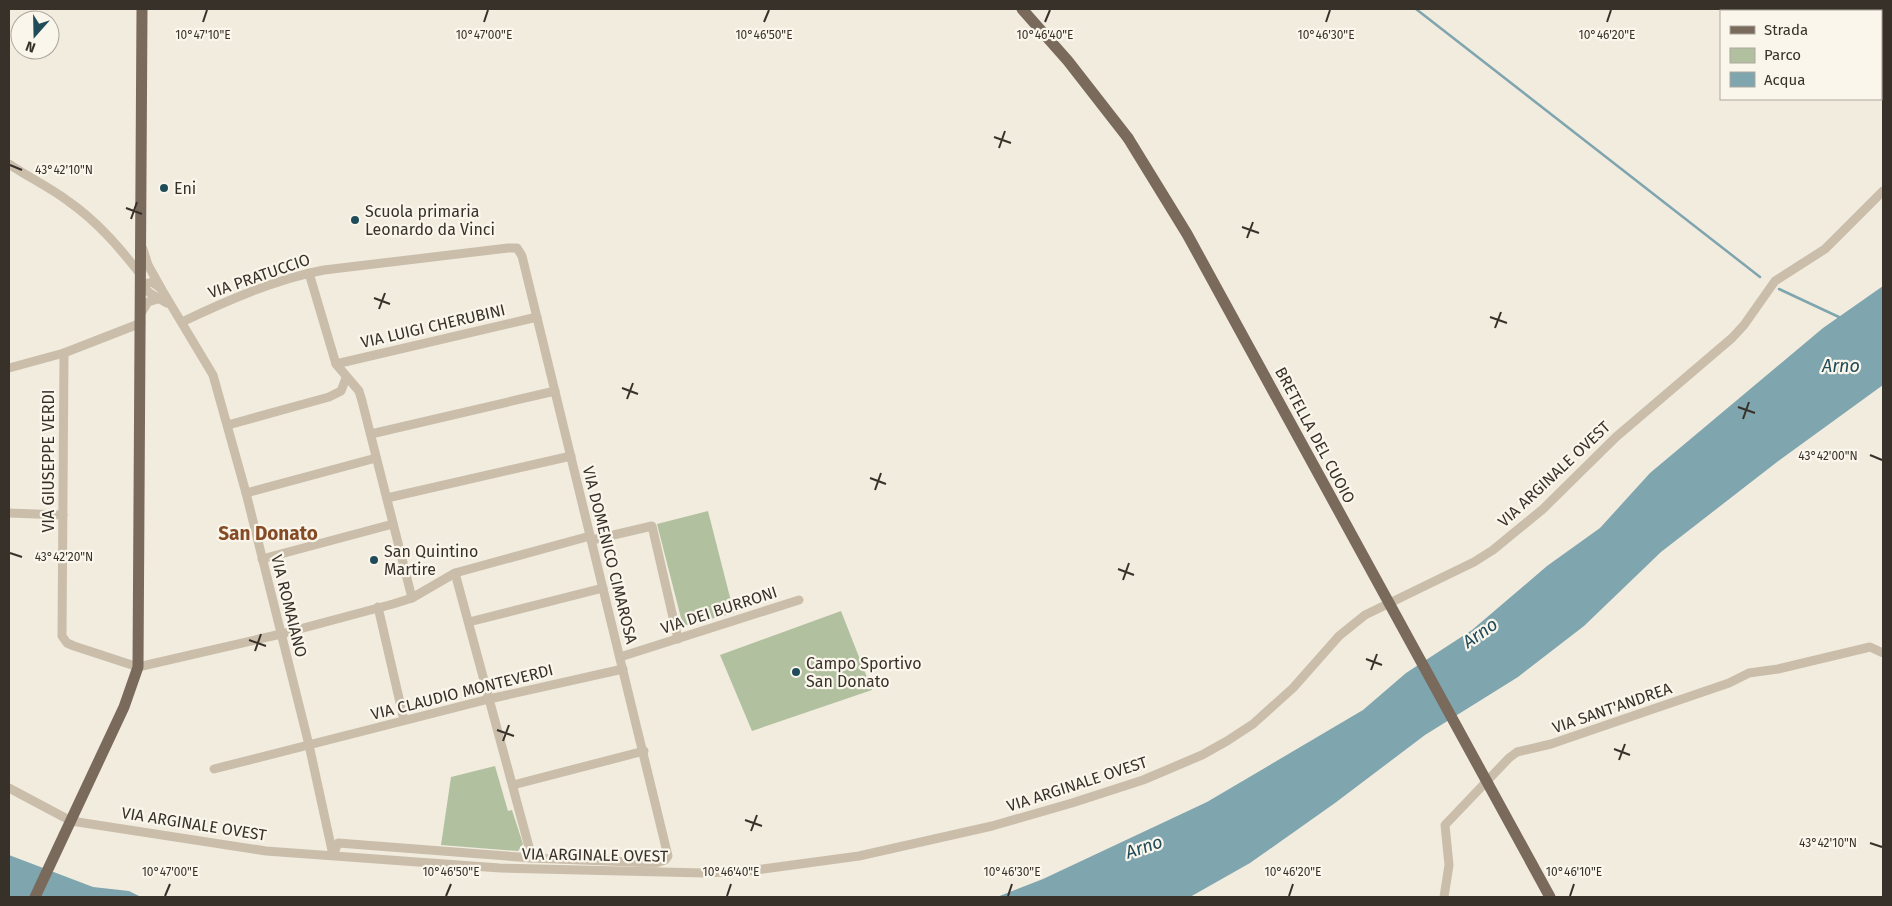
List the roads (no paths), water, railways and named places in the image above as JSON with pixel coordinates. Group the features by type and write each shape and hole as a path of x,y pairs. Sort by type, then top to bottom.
{"main road":[{"path":"35,897 124,707 138,667 142,9"},
{"name":"BRETELLA DEL CUOIO","path":"1022,9 1068,61 1128,138 1187,234 1550,897"}],"street":[{"path":"9,165 67,200 90,218 111,237 141,280 161,294 148,302 140,319 64,353 9,368"},
{"name":"VIA ARGINALE OVEST","path":"9,788 71,821 266,851 500,868 704,872 757,870 859,856 992,826 1072,803 1143,780 1202,755 1253,724 1292,688 1339,636 1365,615 1474,562 1493,550 1543,509 1616,437 1732,338 1744,325 1775,281 1825,250 1883,191"},
{"name":"VIA ROMAIANO","path":"142,245 148,265 161,294 182,322 213,375 246,492 333,855"},
{"name":"VIA PRATUCCIO","path":"182,322 211,308 309,273 508,248 517,248 522,256"},
{"name":"VIA DOMENICO CIMAROSA","path":"522,256 668,850 665,860 656,863 532,858"},
{"path":"309,273 336,364 359,392 412,598"},
{"name":"VIA LUIGI CHERUBINI","path":"336,364 537,317"},
{"name":"VIA GIUSEPPE VERDI","path":"64,353 62,636 67,643 74,646 138,667"},
{"path":"228,425 330,397 341,391 346,378"},
{"path":"371,434 555,391"},
{"path":"386,498 571,456"},
{"path":"246,492 376,458"},
{"path":"9,513 63,515"},
{"path":"262,559 393,524"},
{"path":"138,667 281,634 412,598 455,573 591,538 652,526 678,639"},
{"path":"333,855 338,843 532,858 455,573"},
{"path":"469,620 603,588"},
{"name":"VIA DEI BURRONI","path":"620,657 799,600"},
{"path":"378,607 404,720"},
{"name":"VIA SANT'ANDREA","path":"1444,897 1449,865 1445,825 1508,758 1518,752 1551,744 1729,684 1749,673 1778,669 1870,647 1883,654"},
{"name":"VIA CLAUDIO MONTEVERDI","path":"214,769 489,699 623,669"},
{"path":"513,785 644,751"}],"water":[{"name":"Arno","path":"1883,286 1883,385 1777,462 1661,552 1584,626 1518,677 1425,735 1335,803 1250,863 1190,897 997,897 1043,879 1207,802 1363,710 1406,673 1472,630 1547,566 1600,528 1650,473 1823,328"},
{"path":"9,855 93,887 129,891 141,897 9,897"}],"waterway":[{"path":"1416,9 1760,277"},
{"path":"1779,289 1841,318"}],"place":[{"name":"Eni","path":"164,188"},
{"name":"Scuola primaria Leonardo da Vinci","path":"355,220"},
{"name":"San Quintino Martire","path":"374,560"},
{"name":"Campo Sportivo San Donato","path":"796,672"}],"district":[{"name":"San Donato","path":"268,533"}]}
